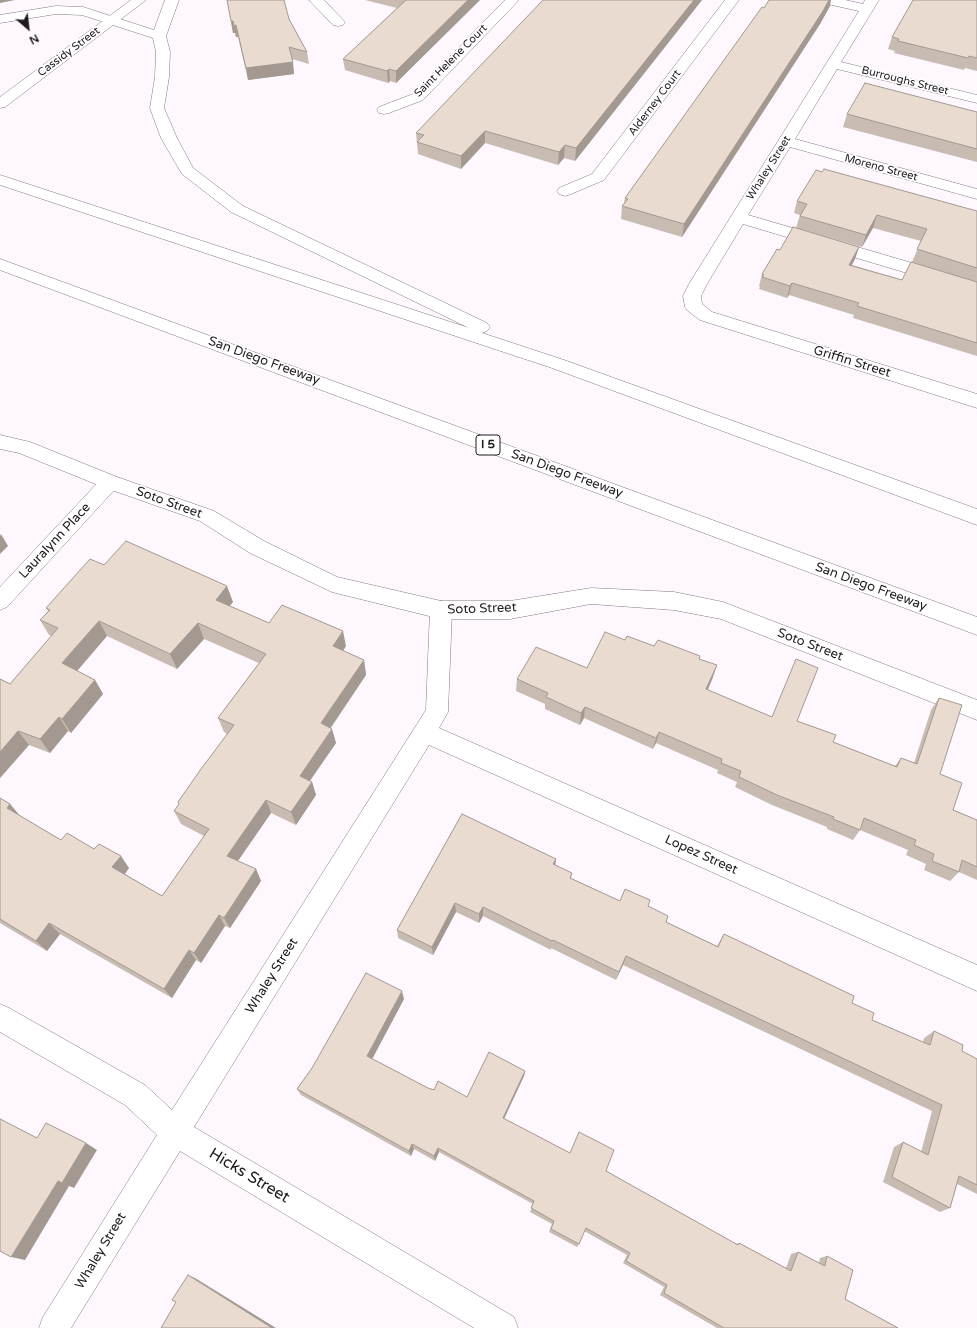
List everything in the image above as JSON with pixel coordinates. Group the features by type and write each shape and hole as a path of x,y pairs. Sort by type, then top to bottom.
{"main road":[{"path":"0,19 56,10 90,0"},
{"name":"Cassidy Street","path":"0,104 138,0"},
{"path":"172,0 159,36 163,52 162,78 157,108 169,138 187,171 237,209 558,364"},
{"path":"316,0 338,22"},
{"name":"Saint Helene Court","path":"384,110 418,97 512,0"},
{"name":"Alderney Court","path":"565,191 598,177 732,0"},
{"path":"828,0 870,4"},
{"name":"Whaley Street","path":"726,322 706,316 694,307 692,296 870,4"},
{"path":"56,10 83,11 159,36"},
{"name":"Burroughs Street","path":"833,64 977,99"},
{"name":"Moreno Street","path":"786,141 977,194"},
{"path":"0,180 558,364 977,517"},
{"path":"739,218 977,288"},
{"name":"San Diego Freeway","path":"0,264 977,626"},
{"name":"Griffin Street","path":"726,322 977,401"},
{"name":"Soto Street","path":"0,442 22,447 110,482 207,516 257,547 332,584 442,610 510,610 591,596 674,601 723,611 977,710"},
{"name":"Lauralynn Place","path":"0,601 110,482"},
{"name":"Whaley Street","path":"54,1328 437,712 442,610"},
{"name":"Lopez Street","path":"424,732 977,978"},
{"name":"Hicks Street","path":"0,1017 135,1095 175,1132 503,1328"}],"building":[{"path":"227,0 284,0 289,19 307,52 289,47 293,62 246,68 236,25 234,26 233,21 231,21"},
{"path":"406,0 468,0 396,71 389,69 387,71 343,59"},
{"path":"543,0 694,0 576,148 565,145 559,152 485,131 461,156 417,142 424,135 416,133"},
{"path":"769,0 829,0 684,224 622,206 628,199 625,198 762,7 764,8"},
{"path":"913,0 977,0 977,58 969,56 968,58 898,41 899,39 892,37"},
{"path":"865,83 977,112 977,149 847,114"},
{"path":"824,169 977,211 977,268 917,249 927,229 877,215 866,235 800,216 807,204 797,201 816,170 822,172"},
{"path":"793,227 859,247 849,265 902,280 911,262 977,282 977,343 857,306 859,303 792,283 790,286 762,277 764,275 762,274 777,249 780,250"},
{"path":"126,541 227,586 216,600 269,623 282,605 343,631 333,646 364,660 321,723 332,729 300,776 312,782 291,812 266,800 227,856 256,869 224,918 219,915 194,953 189,950 164,989 49,923 36,941 0,919 0,798 10,804 7,808 61,840 67,833 94,849 99,844 121,856 112,867 162,896 209,829 174,811 179,804 178,802 201,769 234,725 218,718 266,654 198,623 170,654 99,621 62,663 95,680 62,719 59,717 40,739 18,731 0,752 0,679 10,684 58,628 40,620 50,610 46,608 90,559 104,565"},
{"path":"605,632 625,640 627,636 654,646 658,640 700,656 699,659 717,665 706,689 772,717 796,659 818,668 797,721 836,735 833,742 897,767 901,758 917,764 939,698 962,705 940,774 962,783 953,810 977,820 977,867 962,860 959,872 932,861 934,854 914,845 916,840 864,818 860,830 833,819 834,817 777,795 739,777 741,771 721,763 722,759 659,732 656,738 585,707 581,713 546,697 548,693 517,679 536,647 587,668"},
{"path":"462,814 556,859 553,864 572,873 570,878 620,901 625,889 650,900 648,906 668,916 666,922 718,947 724,934 854,996 852,1003 874,1013 872,1020 930,1045 934,1031 963,1045 962,1051 977,1059 977,1185 959,1176 950,1208 892,1177 903,1142 928,1155 942,1105 626,956 619,972 483,907 479,914 455,903 432,947 397,930"},
{"path":"366,973 402,991 367,1056 428,1088 434,1090 438,1081 467,1097 489,1052 525,1071 503,1118 570,1153 579,1132 614,1150 606,1171 738,1245 739,1243 791,1271 798,1252 825,1266 827,1256 853,1270 845,1299 898,1328 724,1328 664,1293 667,1285 626,1261 630,1253 586,1228 579,1244 551,1229 554,1221 531,1208 534,1201 438,1148 434,1156 412,1144 409,1151 297,1089 312,1068"},
{"path":"0,1119 37,1138 46,1123 86,1143 62,1183 58,1181 11,1257 0,1251"},
{"path":"188,1275 272,1328 161,1328 176,1302 172,1300"}]}
